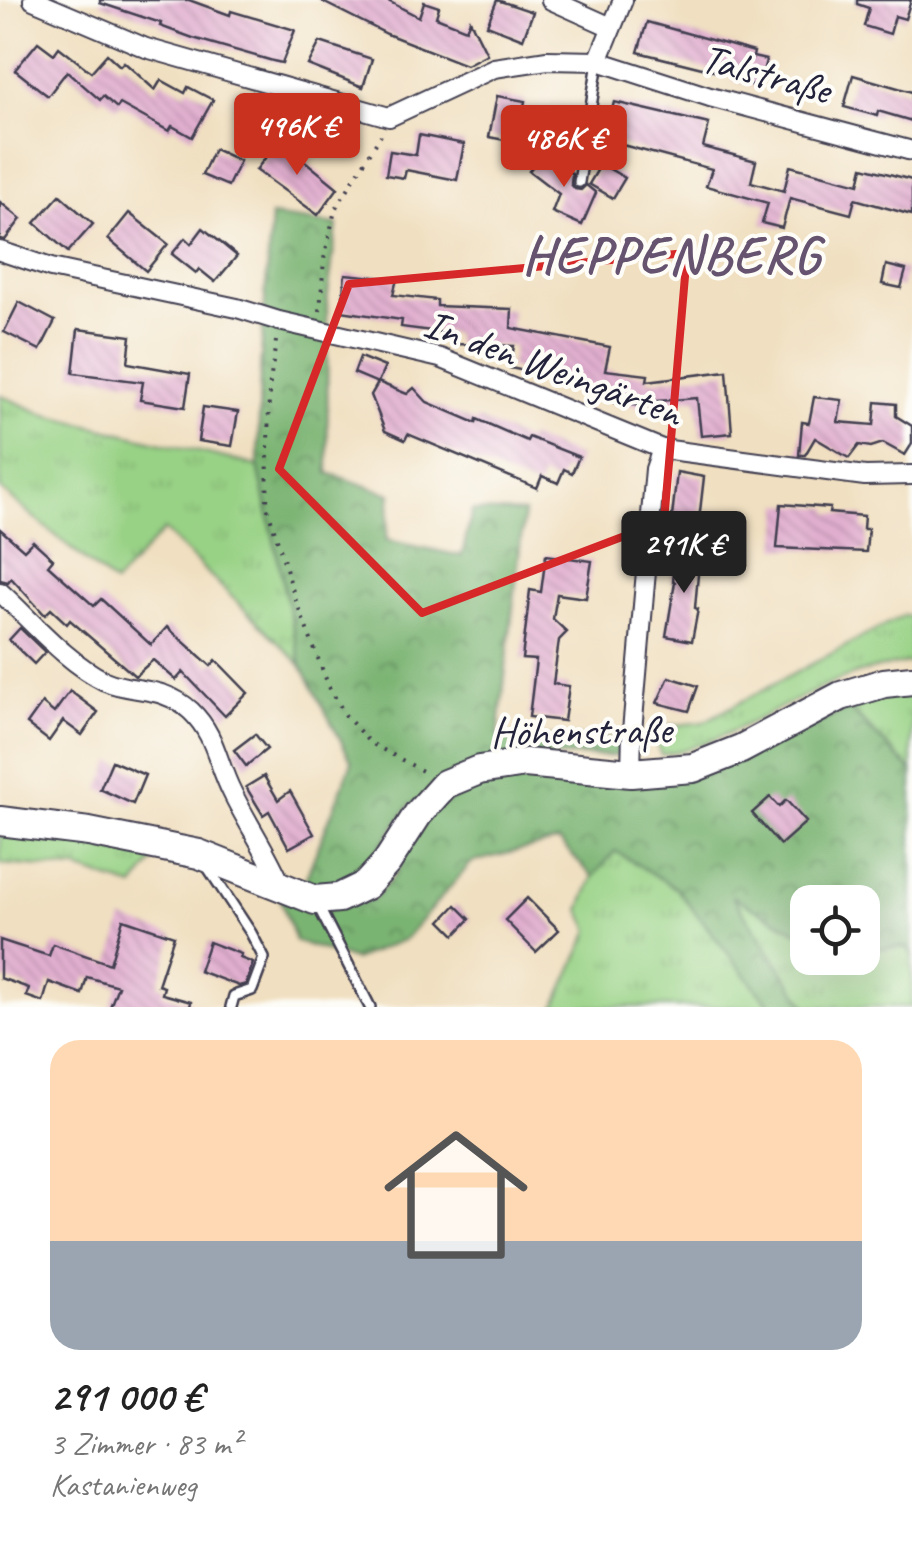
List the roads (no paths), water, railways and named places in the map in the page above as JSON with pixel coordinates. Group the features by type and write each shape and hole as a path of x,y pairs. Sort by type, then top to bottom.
{"main road":[{"name":"Höhenstraße","path":"314,900 339,898 366,886 388,862 418,814 446,784 479,770 525,763 632,773 693,768 742,749 841,696 912,680"},
{"path":"0,821 89,832 199,854 314,900"}],"street":[{"name":"Talstraße","path":"32,0 146,48 389,117 494,68 548,60 598,61 912,151"},
{"path":"551,0 612,27"},
{"path":"598,61 623,0"},
{"name":"In den Weingärten","path":"0,252 51,268 440,358 662,448 865,476 912,476"},
{"path":"632,773 655,469 662,448"},
{"path":"0,592 74,660 108,682 165,694 188,709 207,729 218,749 230,790 266,849 282,887"}],"lane":[{"path":"578,182 598,61"},
{"path":"199,854 252,933 264,958 252,990 234,996 231,1007"},
{"path":"314,900 370,1007"}],"district":[{"name":"HEPPENBERG","path":"672,255"}]}
